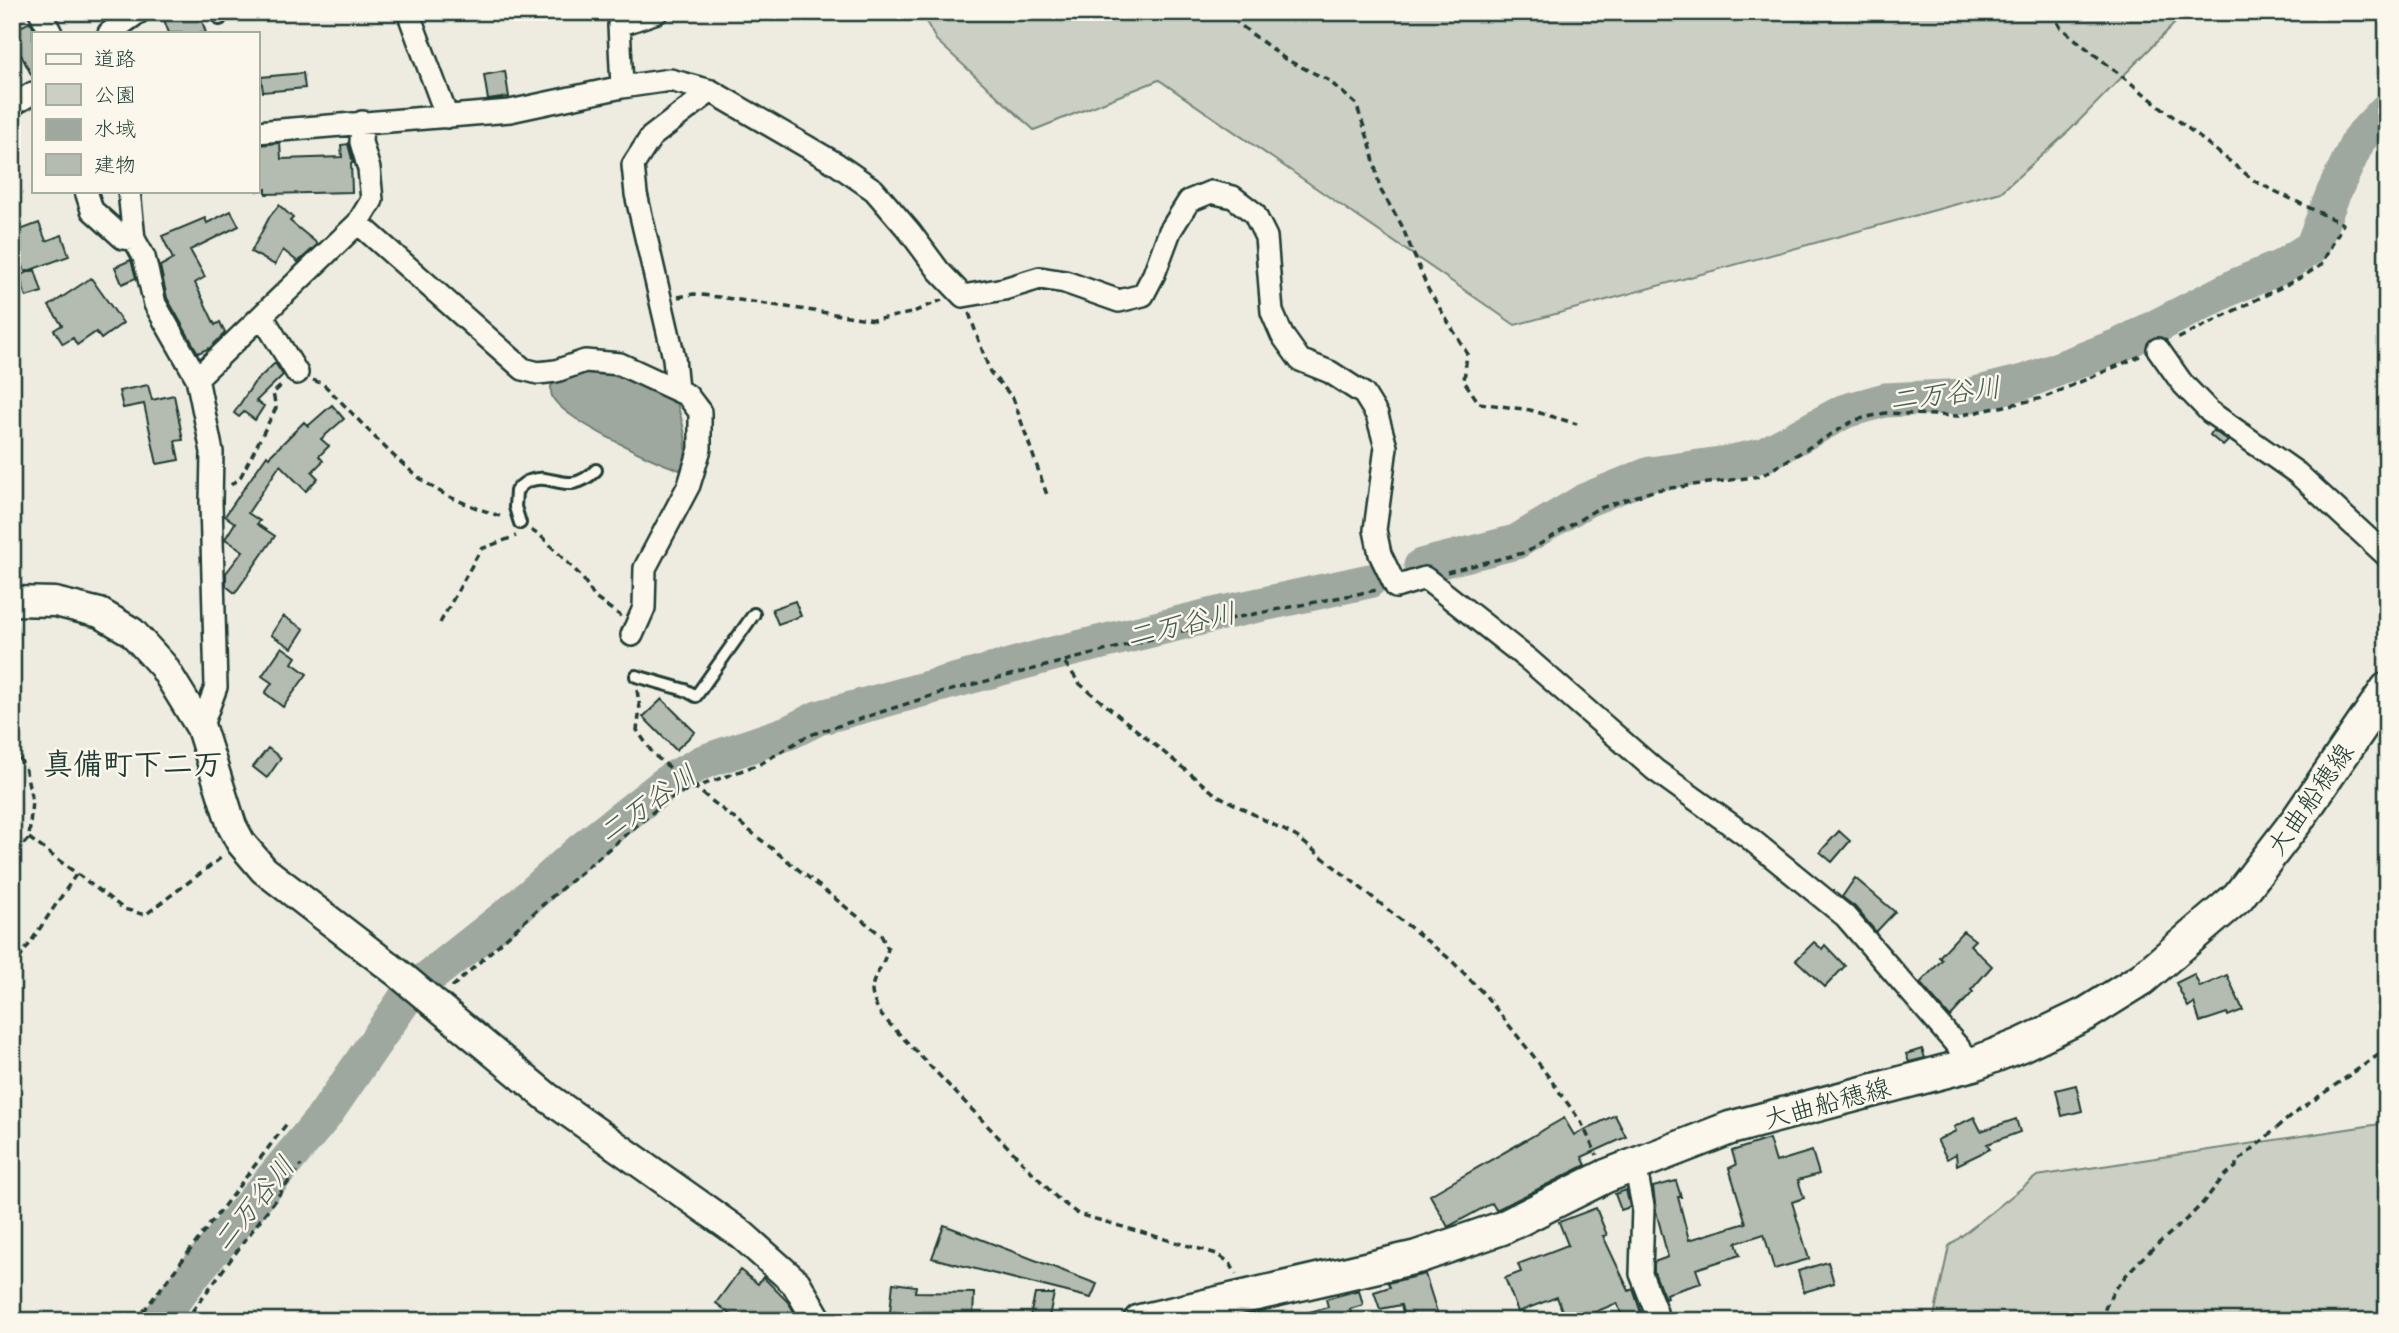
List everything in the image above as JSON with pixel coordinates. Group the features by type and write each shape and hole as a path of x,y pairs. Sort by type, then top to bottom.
{"main road":[{"name":"大曲船穂線","path":"1140,1321 1183,1316 1244,1296 1417,1256 1502,1228 1620,1170 1730,1128 1973,1064 2086,1014 2142,979 2238,897 2298,819 2387,689"}],"street":[{"path":"40,12 50,32"},
{"path":"110,32 139,12"},
{"path":"408,12 447,117"},
{"path":"622,87 619,25 657,12"},
{"path":"259,132 510,111 622,87 670,80 711,91 835,163 874,190 939,271 963,296 1004,289 1040,278 1065,282 1119,301 1143,295 1170,231 1189,201 1211,192 1233,197 1254,213 1266,237 1272,312 1282,335 1300,360 1330,372 1364,394 1377,415 1385,447 1375,530 1380,555 1396,587 1425,578 1529,660 1656,770 1748,837 1846,916 1973,1064"},
{"path":"677,390 674,358 636,194 633,165 651,137 711,91"},
{"path":"12,106 32,94"},
{"path":"197,378 358,223 372,200 369,169 361,142 362,122"},
{"path":"86,192 92,210 123,238 134,239"},
{"path":"129,192 134,239 144,257 155,304 197,378 212,452 216,687 201,728"},
{"path":"358,223 523,369 538,373 556,371 585,361 620,364 687,395 700,412 700,449 689,485 645,568 644,608 632,635"},
{"path":"262,316 297,373"},
{"path":"2158,349 2182,383 2210,412 2298,473 2387,556"},
{"path":"12,601 55,602 89,610 100,613 132,632 163,666 201,728 232,827 241,843 264,870 399,974 565,1111 741,1236 796,1283 818,1321"},
{"path":"1620,1170 1643,1206 1641,1274 1656,1312 1656,1321"}],"lane":[{"path":"520,523 515,507 516,491 529,480 549,480 564,484 582,481 596,470"},
{"path":"636,676 685,690 696,696 754,614"}],"path":[{"path":"1223,12 1285,59 1328,80 1356,104 1370,144 1380,189 1401,224 1428,289 1467,353 1464,381 1479,403 1530,410 1577,424"},
{"path":"1425,578 1527,552 1597,509 1656,490 1761,476 1855,421 1885,413 1958,416 2043,398 2158,349 2321,265 2343,224 2256,182 2061,28 2051,12"},
{"path":"661,301 694,294 874,320 911,313 944,299 963,296 990,372 1013,398 1047,495"},
{"path":"211,503 241,476 276,408 272,393 297,373 323,384 387,448 429,485 470,505 520,523 543,538 582,577 595,598 624,619 632,635"},
{"path":"440,623 481,549 531,530"},
{"path":"432,1002 660,806 678,794 762,763 807,736 940,693 1229,619 1396,587"},
{"path":"1065,662 1080,684 1215,794 1297,837 1451,960 1485,995 1620,1170"},
{"path":"636,676 640,709 637,730 654,755 881,935 888,949 883,966 871,986 872,1000 882,1016 1057,1198 1078,1214 1217,1254 1230,1264 1244,1296"},
{"path":"12,748 25,767 32,800 29,838 12,857"},
{"path":"29,838 124,909 145,915 241,843"},
{"path":"12,970 77,873"},
{"path":"2101,1321 2117,1288 2159,1241 2199,1207 2226,1173 2236,1167 2236,1163 2291,1116 2387,1049"},
{"path":"136,1321 288,1122"},
{"path":"185,1321 301,1164"}],"green space":[{"path":"921,12 2186,12 2070,130 2001,192 1515,325 1159,80 1034,130 936,40"},
{"path":"2387,1123 2387,1321 1933,1321 1949,1246 2037,1176"}],"water":[{"path":"598,369 624,376 677,404 686,446 680,470 651,459 595,430 564,410 554,399 551,386 556,382 573,373"}],"building":[{"path":"178,12 199,12 206,32 169,32 163,17"},
{"path":"30,22 33,27 32,76 19,51 12,54 12,31"},
{"path":"505,71 509,97 488,100 484,75"},
{"path":"303,73 305,88 263,92 261,77"},
{"path":"280,143 281,159 342,157 341,145 348,144 353,163 352,192 266,194 266,189 259,191 259,145"},
{"path":"279,205 293,218 290,221 318,244 298,262 283,250 275,265 251,252 270,216"},
{"path":"231,211 239,226 190,250 205,277 195,283 215,325 220,322 225,333 210,348 198,353 167,298 160,266 173,259 162,236 205,218 207,223"},
{"path":"39,223 46,241 62,235 69,256 25,272 12,233"},
{"path":"131,260 136,278 122,284 115,267"},
{"path":"35,270 42,292 26,297 19,275"},
{"path":"91,278 123,323 101,339 96,332 77,345 73,338 63,344 54,330 62,325 49,306"},
{"path":"275,363 283,375 256,401 264,406 255,420 244,412 239,417 234,413 254,383"},
{"path":"148,385 152,400 174,395 183,440 175,441 179,460 157,464 144,404 123,408 119,391"},
{"path":"332,405 344,419 321,439 329,446 319,456 323,461 312,472 318,478 306,491 280,465 248,513 260,521 257,524 275,536 235,593 226,586 226,573 243,551 225,539 235,523 225,516 267,455 269,457 304,422 308,426"},
{"path":"2213,430 2228,441 2223,446 2210,435"},
{"path":"795,601 801,616 778,624 772,609"},
{"path":"283,616 304,629 292,648 271,635"},
{"path":"282,647 296,657 292,663 307,674 283,707 265,693 272,683 262,676"},
{"path":"662,699 695,732 676,750 643,717"},
{"path":"268,748 281,758 267,778 253,767"},
{"path":"1839,831 1850,841 1832,862 1820,852"},
{"path":"1855,878 1895,912 1876,932 1855,907 1842,897"},
{"path":"1963,931 1975,940 1970,945 1992,966 1950,1017 1920,983 1942,960 1939,957"},
{"path":"1814,942 1822,949 1825,945 1845,966 1825,987 1796,960"},
{"path":"2194,974 2200,987 2227,975 2243,1010 2200,1022 2194,1003 2188,1007 2176,983"},
{"path":"1922,1049 1925,1058 1909,1062 1906,1054"},
{"path":"2076,1085 2082,1111 2062,1116 2056,1090"},
{"path":"1615,1115 1626,1137 1582,1157 1586,1165 1496,1210 1492,1203 1448,1227 1430,1195 1564,1118 1574,1135"},
{"path":"1974,1117 1981,1131 2016,1119 2020,1132 1987,1144 1990,1149 1957,1165 1956,1154 1947,1159 1937,1140 1956,1131 1954,1127"},
{"path":"1769,1139 1776,1162 1812,1151 1819,1174 1798,1180 1804,1198 1792,1202 1809,1259 1774,1269 1764,1234 1736,1243 1740,1255 1696,1269 1701,1283 1666,1294 1665,1299 1654,1272 1654,1262 1668,1257 1653,1187 1676,1181 1689,1240 1746,1223 1729,1168 1736,1165 1732,1151"},
{"path":"1626,1190 1630,1207 1621,1210 1615,1194"},
{"path":"1596,1208 1607,1235 1603,1236 1629,1291 1633,1289 1643,1319 1624,1321 1617,1303 1590,1314 1593,1321 1566,1321 1557,1297 1518,1312 1505,1278 1521,1272 1518,1264 1568,1245 1559,1222"},
{"path":"944,1225 1097,1284 1091,1298 932,1258"},
{"path":"1828,1262 1834,1283 1804,1292 1798,1271"},
{"path":"740,1270 758,1284 763,1277 789,1303 799,1321 739,1321 716,1303"},
{"path":"1425,1274 1438,1315 1405,1321 1401,1305 1380,1309 1374,1292 1390,1287 1388,1283"},
{"path":"893,1283 916,1286 915,1292 974,1293 973,1321 889,1321"},
{"path":"1359,1290 1363,1305 1350,1309 1353,1321 1295,1321 1295,1316 1328,1307 1326,1299"},
{"path":"1035,1294 1054,1294 1048,1321 1029,1321"}],"waterway":[{"name":"二万谷川","path":"1421,566 1516,542 1586,500 1650,474 1764,455 1845,411 1885,400 1967,396 2027,381 2120,345 2235,286 2281,267 2312,247 2359,139 2387,109"},
{"name":"二万谷川","path":"158,1321 199,1267 325,1115 409,993 670,780 703,762 790,732 818,718 1053,654 1369,581"}],"district":[{"name":"真備町下二万","path":"133,764"}]}
